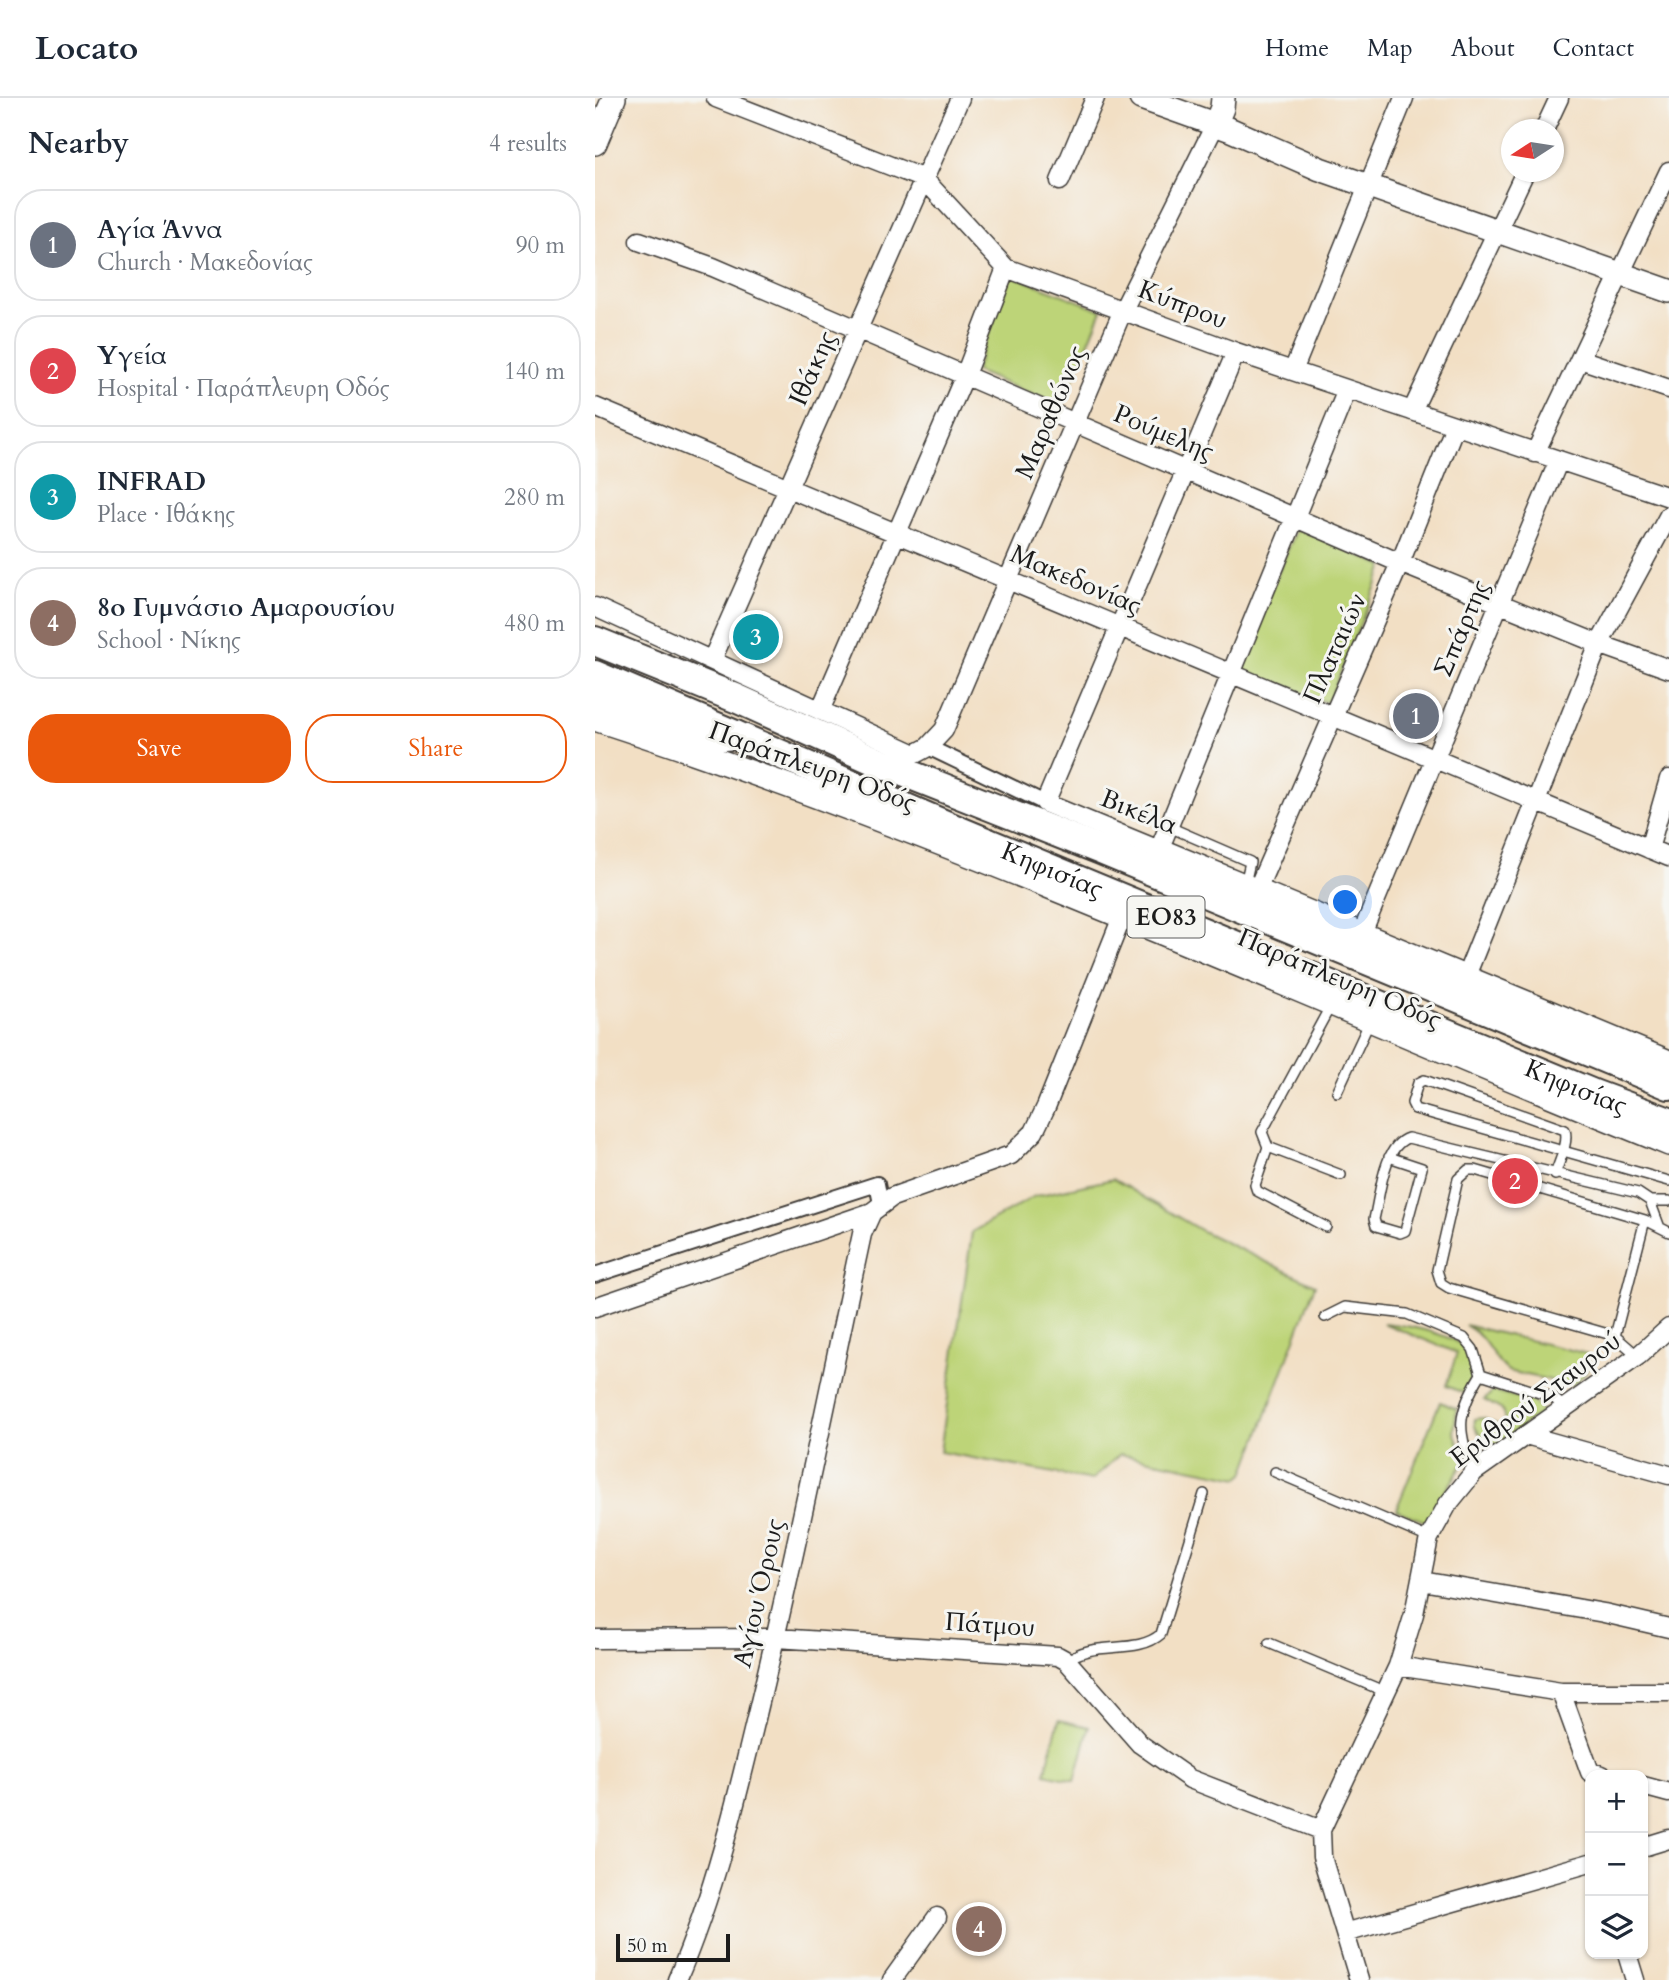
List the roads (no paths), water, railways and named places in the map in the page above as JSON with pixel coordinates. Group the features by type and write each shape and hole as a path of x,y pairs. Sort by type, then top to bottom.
{"main road":[{"name":"Κηφισίας","path":"595,641 738,699 878,762 1101,850 1669,1084"},
{"name":"Κηφισίας","path":"595,675 1439,1041 1669,1122"},
{"path":"595,702 692,739 737,735"},
{"path":"878,762 922,751"},
{"path":"962,832 990,865"},
{"path":"1101,850 1169,845"},
{"path":"1259,890 1297,930"},
{"path":"1475,980 1502,1015"}],"street":[{"path":"595,142 614,98"},
{"name":"Κύπρου","path":"716,98 924,179 1006,268 1293,372 1669,497"},
{"name":"Ιθάκης","path":"712,660 960,98"},
{"path":"1060,181 1095,98"},
{"path":"1141,98 1215,125 1320,169 1669,291"},
{"name":"Μαραθώνος","path":"922,751 944,730 1123,310 1215,125 1223,98"},
{"path":"1293,372 1404,98"},
{"path":"1549,119 1559,98"},
{"path":"1535,453 1668,173"},
{"path":"1412,411 1520,182"},
{"name":"Ρούμελης","path":"639,240 713,267 1499,605 1669,669"},
{"path":"820,711 965,375 1006,268"},
{"path":"1045,803 1236,352"},
{"path":"1580,359 1669,388"},
{"path":"1169,845 1232,673 1347,390"},
{"name":"Μακεδονίας","path":"595,407 1537,800 1669,858"},
{"name":"Πλαταιών","path":"1259,890 1400,563 1455,426"},
{"name":"Σπάρτης","path":"1362,933 1559,460"},
{"path":"1475,980 1537,800 1599,644 1669,515"},
{"name":"Βικέλα","path":"595,607 820,711 1045,803 1169,845 1259,890 1669,1062"},
{"name":"Παράπλευρη Οδός","path":"595,719 835,802 1122,916 1370,1019 1439,1041 1669,1144"},
{"path":"1649,849 1669,779"},
{"path":"595,1307 876,1208 998,1161 1022,1147 1034,1132 1046,1107 1122,916"},
{"path":"595,1275 877,1184 876,1208"},
{"name":"Αγίου Όρους","path":"677,1980 705,1905 733,1812 776,1638 862,1234 876,1208"},
{"name":"Ερυθρού Σταυρού","path":"1321,1830 1398,1666 1422,1581 1429,1538 1448,1504 1474,1472 1638,1356 1669,1328"},
{"path":"1527,1435 1669,1475"},
{"path":"1422,1581 1604,1613 1669,1628"},
{"name":"Πάτμου","path":"595,1639 776,1638 1058,1656 1067,1661 1140,1744 1190,1779 1321,1830"},
{"path":"1398,1666 1561,1692 1669,1692"},
{"path":"1561,1692 1589,1770"},
{"path":"1648,1787 1669,1793"},
{"path":"1321,1830 1322,1857 1359,1980"},
{"path":"1648,1845 1669,1839"},
{"path":"1345,1933 1585,1864"},
{"path":"892,1980 937,1917"},
{"path":"1629,1959 1635,1980"}],"lane":[{"path":"1169,845 1197,839"},
{"path":"1169,845 1197,839 1250,862 1259,890"},
{"path":"1327,1227 1257,1191 1255,1185 1268,1147 1262,1132 1333,1002"},
{"path":"1337,1091 1370,1019"},
{"path":"1555,1175 1562,1150 1566,1137 1565,1130 1424,1080 1418,1083 1412,1103 1415,1109 1562,1150 1669,1181"},
{"path":"1389,1157 1422,1168 1405,1231 1401,1233 1376,1226 1374,1223 1389,1157 1402,1140 1408,1138 1637,1193 1650,1202 1659,1225"},
{"path":"1268,1147 1341,1175"},
{"path":"1638,1356 1615,1336 1449,1289 1441,1283 1437,1270 1458,1179 1468,1170 1475,1170 1645,1220 1669,1232"},
{"path":"1650,1202 1669,1201"},
{"path":"1615,1336 1645,1220"},
{"path":"1325,1317 1345,1307 1407,1314 1464,1338 1473,1349 1481,1374 1464,1404 1459,1434 1474,1472"},
{"path":"1481,1374 1552,1397 1566,1408"},
{"path":"1275,1472 1429,1538"},
{"path":"1067,1661 1081,1651 1148,1641 1161,1634 1204,1494"},
{"path":"1269,1643 1386,1692"}],"place":[{"name":"INFRAD","path":"756,637"},
{"name":"Αγία Άννα","path":"1416,716"},
{"name":"Υγεία","path":"1515,1181"},
{"name":"8ο Γυμνάσιο Αμαρουσίου","path":"979,1929"}]}
